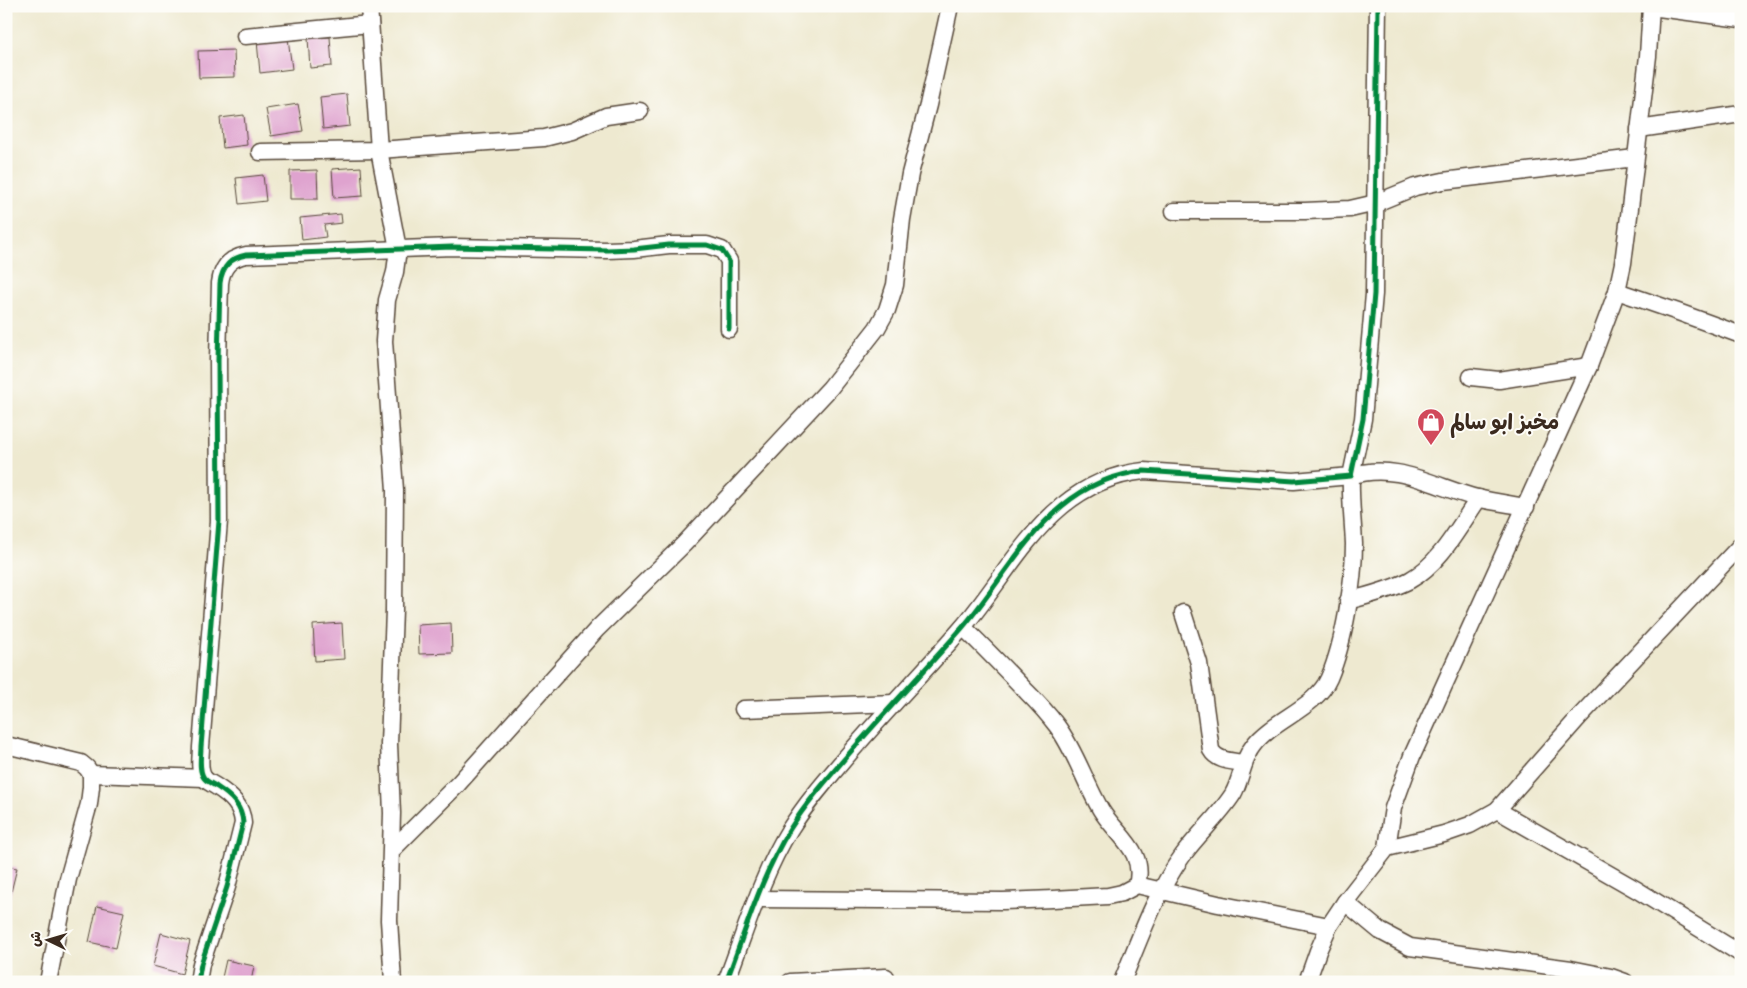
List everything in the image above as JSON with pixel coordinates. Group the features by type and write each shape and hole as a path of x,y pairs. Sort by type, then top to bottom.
{"street":[{"path":"369,6 379,150 398,249 395,272 387,300 384,341 395,490 394,610 389,721 392,850 388,894 394,982"},
{"path":"392,850 458,784 597,629 684,544 830,388 877,328 893,296 902,219 910,174 928,105 950,6"},
{"path":"1122,982 1162,891 1182,856 1234,792 1243,763 1260,738 1312,699 1325,685 1329,679 1343,633 1354,546 1350,497 1351,476 1361,433 1369,368 1374,294 1378,6"},
{"path":"1307,982 1329,926 1345,902 1388,848 1393,808 1412,756 1589,366 1617,291 1623,263 1648,56 1651,7 1741,19"},
{"path":"245,36 370,24"},
{"path":"260,152 379,150 554,137 606,116 640,111"},
{"path":"1639,129 1741,114"},
{"path":"1174,211 1314,211 1350,209 1376,203 1415,187 1443,181 1635,158"},
{"path":"198,982 201,964 233,864 243,823 238,805 204,778 201,770 201,747 219,521 218,360 220,284 222,271 230,261 237,256 319,251 481,246 607,250 707,244 722,250 729,261 729,329"},
{"path":"1617,291 1741,336"},
{"path":"1471,377 1499,380 1589,366"},
{"path":"726,982 777,852 801,812 848,755 963,627 1038,528 1064,505 1101,482 1122,475 1144,471 1294,481 1351,476 1373,471 1392,471 1479,498 1526,507"},
{"path":"1348,601 1396,586 1423,571 1446,546 1479,498"},
{"path":"1388,848 1444,834 1470,825 1497,810 1580,716 1741,545"},
{"path":"1183,613 1199,663 1211,750 1220,759 1243,763"},
{"path":"963,627 1045,710 1058,727 1074,753 1102,812 1135,853 1139,871 1137,885"},
{"path":"743,709 894,703"},
{"path":"6,745 81,762 91,774 88,804 68,879 48,982"},
{"path":"91,774 204,778"},
{"path":"1497,810 1637,890 1741,954"},
{"path":"757,899 1003,901 1108,896 1122,893 1137,885 1329,926"},
{"path":"1345,902 1380,931 1410,947 1571,969 1611,977 1625,982"},
{"path":"790,982 886,977"}],"building":[{"path":"330,37 332,66 310,68 308,38"},
{"path":"288,38 292,69 260,73 257,41"},
{"path":"234,50 235,77 199,78 198,51"},
{"path":"347,94 350,126 323,129 320,97"},
{"path":"298,104 303,131 271,136 266,109"},
{"path":"244,115 247,145 223,148 220,118"},
{"path":"361,167 363,196 334,198 332,169"},
{"path":"317,170 318,199 290,199 290,171"},
{"path":"263,175 266,201 239,204 236,178"},
{"path":"341,214 342,223 324,225 326,237 302,240 300,218"},
{"path":"342,623 344,659 315,661 313,625"},
{"path":"451,623 452,653 419,654 418,625"},
{"path":"6,866 17,868 8,904 6,903"},
{"path":"97,906 124,912 116,948 89,942"},
{"path":"161,933 190,941 182,974 153,966"},
{"path":"226,960 254,966 251,982 221,982"}],"cycle path":[{"path":"726,982 771,865 790,829 821,787 856,746 962,628 1021,549 1047,519 1062,506 1100,482 1144,471 1294,481 1351,476 1363,419 1374,294 1378,6"},
{"path":"198,982 201,964 227,887 243,823 235,802 204,778 200,763 219,521 218,360 220,283 223,272 228,264 235,258 246,255 452,247 607,250 669,245 707,245 722,250 729,261 729,329"}],"place":[{"name":"مخبز ابو سالم","path":"1431,446"}]}
